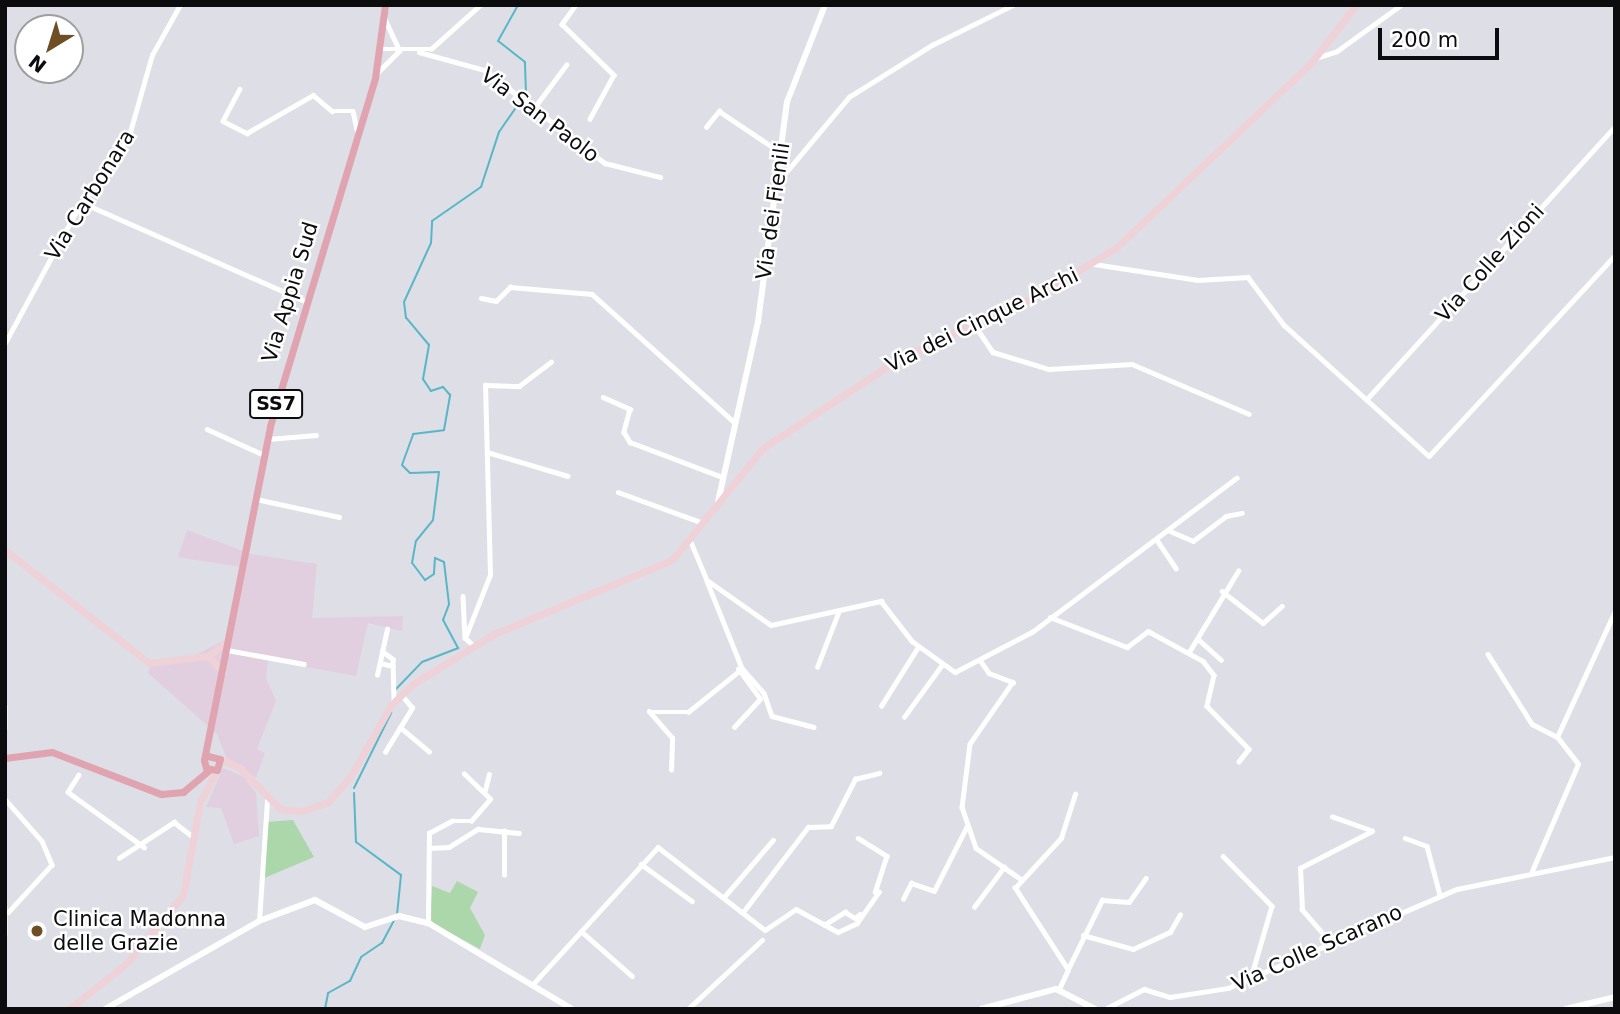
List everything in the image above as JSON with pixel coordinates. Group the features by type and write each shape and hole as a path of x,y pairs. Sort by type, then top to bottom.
{"main road":[{"name":"Via Appia Sud","path":"213,763 212,743 226,653 268,439 305,301 376,74 385,5"},
{"name":"Via dei Cinque Archi","path":"267,800 295,811 332,799 400,694 473,646 654,569 691,542 718,502 761,449 903,356 1094,264 1142,226 1315,58 1356,5"},
{"path":"5,550 143,660 166,665 226,653"},
{"path":"208,656 229,640"},
{"path":"208,656 223,672"},
{"path":"5,758 52,752 161,794 195,782 213,763"},
{"path":"213,763 236,766 267,800"},
{"path":"69,1009 119,971 179,900 202,798 210,784 213,763"},
{"path":"195,782 202,798"}],"street":[{"name":"Via Carbonara","path":"5,343 83,203 128,139 152,55 180,5"},
{"path":"419,52 451,36 480,5"},
{"path":"576,5 562,24 614,76 590,119"},
{"name":"Via dei Fienili","path":"718,502 733,421 758,322 790,94 825,5"},
{"path":"777,183 849,97 932,45 1013,5"},
{"path":"1315,58 1337,51 1401,5"},
{"path":"376,74 401,51 385,19"},
{"name":"Via San Paolo","path":"381,49 419,52 484,69 605,163 660,177"},
{"path":"534,108 566,65"},
{"path":"240,89 226,124 254,134 316,96 330,110 354,112 355,141"},
{"path":"706,128 718,110 781,152"},
{"name":"Via Colle Zioni","path":"1366,400 1615,126"},
{"path":"83,203 305,301"},
{"path":"1094,264 1198,280 1247,276 1280,321 1431,456 1615,255"},
{"path":"481,298 496,301 510,287 590,293 733,421"},
{"path":"973,323 993,352 1049,369 1132,364 1249,414"},
{"path":"465,638 490,575 487,384 519,386 551,362"},
{"path":"603,397 630,409 624,432 628,441 722,477"},
{"path":"206,429 265,455"},
{"path":"268,439 316,435"},
{"path":"487,452 568,476"},
{"path":"707,580 772,625 882,602 918,647 941,666 955,672 1050,617 1157,541 1236,478"},
{"path":"618,492 704,523"},
{"path":"256,499 339,517"},
{"path":"1170,531 1193,541 1226,516 1242,513"},
{"path":"1157,541 1176,568"},
{"path":"691,542 736,648 773,717 802,719 814,727"},
{"path":"1189,652 1222,591 1238,571"},
{"path":"1222,591 1263,623 1282,606"},
{"path":"463,596 465,638 473,646"},
{"path":"1557,737 1615,611"},
{"path":"817,667 838,613"},
{"path":"1050,617 1126,647 1146,631 1189,652 1214,672 1206,705 1249,748 1239,762"},
{"path":"377,675 387,629"},
{"path":"1198,639 1221,660"},
{"path":"881,706 918,647"},
{"path":"734,727 760,698 738,671 736,648"},
{"path":"382,652 392,655 394,701"},
{"path":"226,653 304,664"},
{"path":"1488,654 1532,724 1557,737 1578,764 1531,872"},
{"path":"979,660 989,673 1013,682 968,750 960,792 967,825 979,850 1021,878"},
{"path":"380,663 393,666"},
{"path":"904,717 941,666"},
{"path":"671,770 671,738 649,711 688,712 738,671"},
{"path":"385,751 412,707 400,694"},
{"path":"5,706 5,728"},
{"path":"400,727 429,751"},
{"path":"743,912 808,827 831,826 854,780 879,773"},
{"path":"428,923 431,831 475,818 490,799 485,790 464,774"},
{"path":"485,790 489,774"},
{"path":"79,775 69,793 144,846"},
{"path":"1068,970 1051,937 1016,894 1021,878 1061,838 1075,794"},
{"path":"5,799 40,839 52,864 7,909 5,934"},
{"path":"259,921 267,800"},
{"path":"1330,942 1302,910 1300,867 1372,831 1332,817"},
{"path":"119,858 144,846 175,821 194,838"},
{"path":"903,899 911,883 934,891 967,825"},
{"path":"429,848 450,846 476,829 519,834"},
{"path":"504,831 504,875"},
{"path":"824,925 846,912 857,918 881,883 887,856 858,838"},
{"path":"1405,838 1427,846 1440,895"},
{"path":"724,897 773,841"},
{"path":"533,984 641,864 661,847 765,930 795,909 835,933 855,924 878,892"},
{"path":"1223,856 1272,906 1252,975"},
{"name":"Via Colle Scarano","path":"1105,1009 1142,989 1170,997 1226,989 1252,975 1440,895 1531,872 1615,857"},
{"path":"641,864 692,901"},
{"path":"974,907 1004,867"},
{"path":"1059,989 1083,935 1103,899 1129,902 1146,878"},
{"path":"109,1008 259,921 315,900 364,927 403,916 428,923 572,1009"},
{"path":"1083,935 1131,950 1170,932 1180,915"},
{"path":"581,931 632,976"},
{"path":"688,1009 762,940"},
{"path":"981,1009 1059,989 1095,1009"},
{"path":"1566,1009 1615,997"},
{"path":"553,1009 558,1000"}],"shaded area":[{"path":"187,530 251,554 317,564 312,618 403,616 402,631 368,623 356,676 268,660 266,678 276,701 257,749 265,753 256,778 226,757 217,734 148,673 152,660 191,657 225,640 240,567 178,557"},
{"path":"223,768 244,777 256,793 259,836 234,844 221,808 206,807"}],"green space":[{"path":"293,820 314,857 262,879 266,822"},
{"path":"457,881 478,892 470,908 485,935 480,949 430,922 432,886 450,893"}],"waterway":[{"path":"396,689 422,662 458,648 443,620 449,604 444,562 435,558 434,574 425,580 412,563 416,541 433,520 439,472 410,473 402,465 413,434 444,430 450,395 443,387 431,391 423,379 429,345 406,318 404,302 431,243 432,221 481,187 499,132 526,93 525,62 498,41 518,5"},
{"path":"354,788 391,713"},
{"path":"354,793 356,842 401,875 397,915"},
{"path":"325,1009 328,993 350,981 361,957 382,943 394,920"}],"place":[{"name":"Clinica Madonna delle Grazie","path":"37,931"}]}
